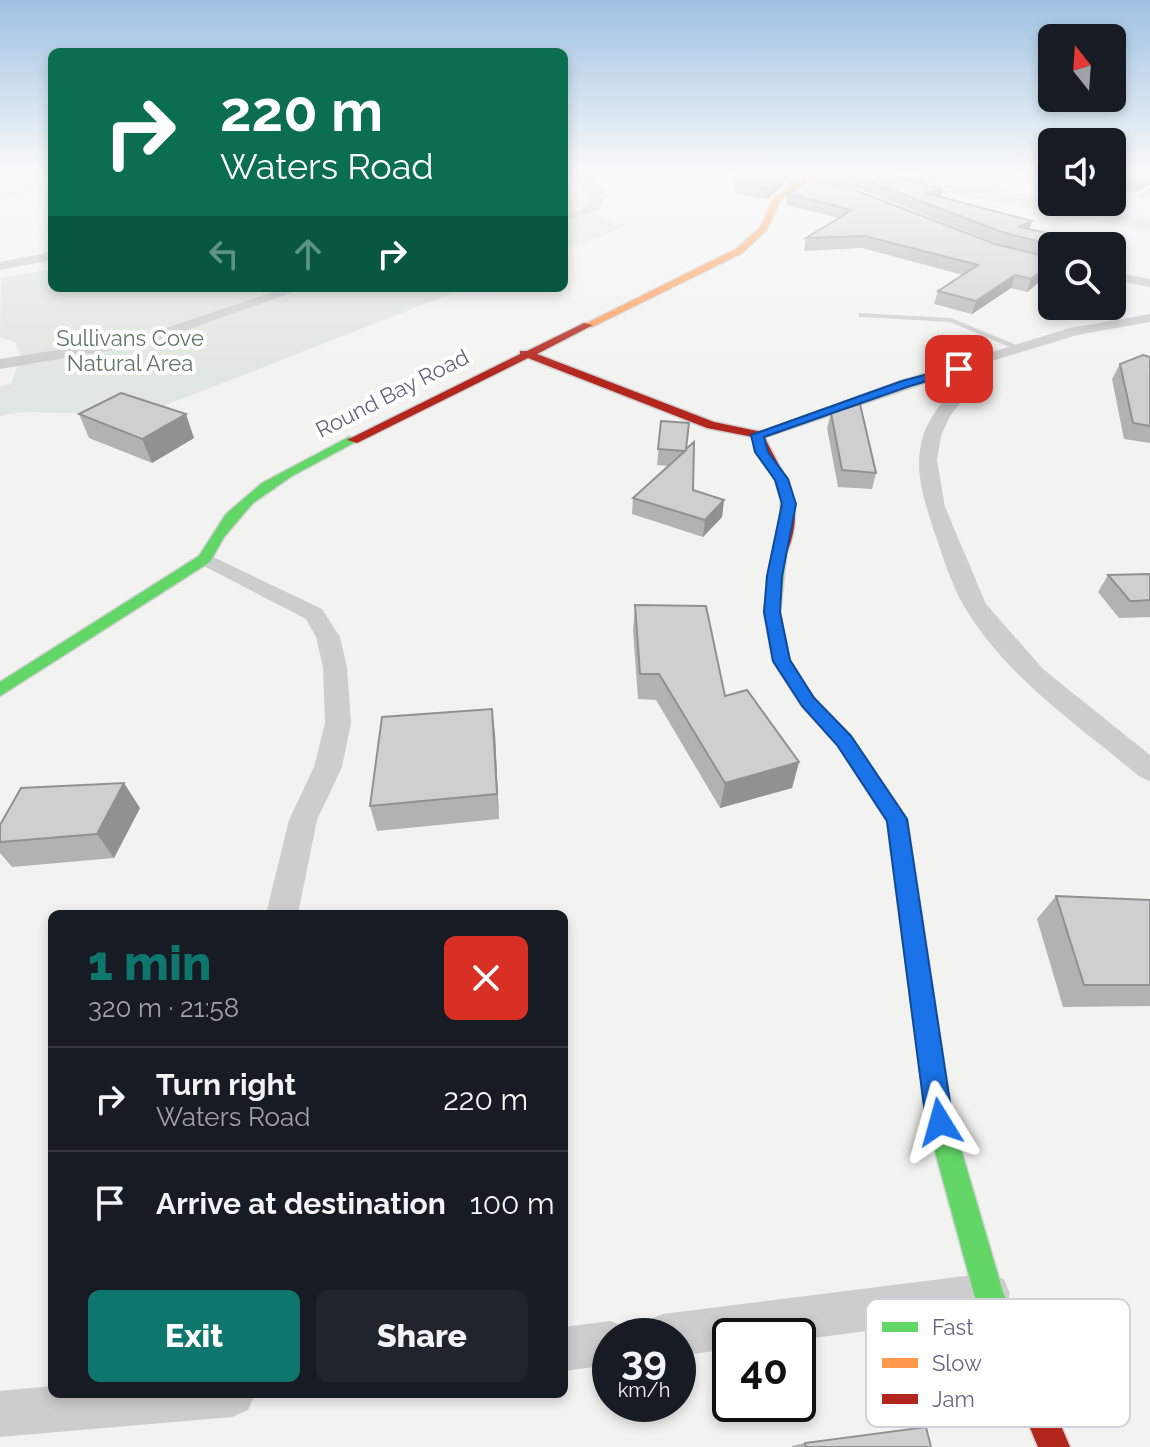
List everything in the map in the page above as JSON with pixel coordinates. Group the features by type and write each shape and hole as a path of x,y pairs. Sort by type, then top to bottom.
{"street":[{"name":"Round Bay Road","path":"0,690 205,559 216,532 268,482 524,353 739,251 753,239"},
{"path":"0,266 48,257"},
{"path":"1126,279 1150,283"},
{"path":"0,364 142,341 286,292"},
{"path":"524,353 711,425 758,435 906,383 985,362 1075,331 1150,318"},
{"path":"985,362 945,409 933,432 927,457 932,500 956,563 977,608 1028,667 1150,770"},
{"path":"758,435 762,452 782,479 789,504 775,576 772,612 781,661 808,702 844,740 897,819 940,1122 991,1299"},
{"path":"205,559 314,614 328,637 332,652 338,723 328,767 303,820 283,910"},
{"path":"950,1299 989,1294"},
{"path":"696,1332 866,1310"},
{"path":"568,1348 592,1345"},
{"path":"0,1414 181,1398"},
{"path":"1046,1427 1054,1447"}],"lane":[{"path":"862,315 951,320 1022,349"}],"green space":[{"path":"568,239 594,239 568,248"},
{"name":"Sullivans Cove Natural Area","path":"48,270 48,292 456,292 143,414 21,412 0,416 0,386 11,384 21,356 15,342 0,337 1,278"}],"building":[{"path":"875,239 981,239 1038,255 1038,274 1031,279 1015,275 976,301 938,291 978,265"},
{"path":"1143,355 1150,357 1150,426 1133,423 1120,364"},
{"path":"121,393 186,414 142,439 79,414"},
{"path":"860,404 876,473 842,470 831,413"},
{"path":"661,421 689,423 686,449 694,442 693,490 724,500 705,520 633,498 685,451 658,449"},
{"path":"1150,574 1150,600 1135,601 1130,601 1108,575"},
{"path":"635,605 706,606 725,696 747,690 799,762 725,783 659,674 640,674"},
{"path":"492,709 497,794 370,806 382,717"},
{"path":"124,783 97,834 0,842 0,825 21,788"},
{"path":"1056,896 1150,900 1150,985 1084,985"},
{"path":"926,1427 931,1447 806,1447 805,1443"}],"traffic: fast":[{"path":"0,690 205,559 231,517 267,486 353,440"},
{"path":"779,556 772,612 781,661 808,702 844,740 897,819 940,1122 991,1299"}],"traffic: slow":[{"path":"588,325 739,251 753,239"}],"traffic: jam":[{"path":"353,440 588,325"},
{"path":"524,353 711,425 758,435 762,448 786,489 787,518 779,556"},
{"path":"1046,1427 1054,1447"}],"route":[{"path":"940,1122 897,819 844,740 808,702 781,661 772,612 775,576 789,504 782,479 762,452 758,435 906,383 959,369"}]}
